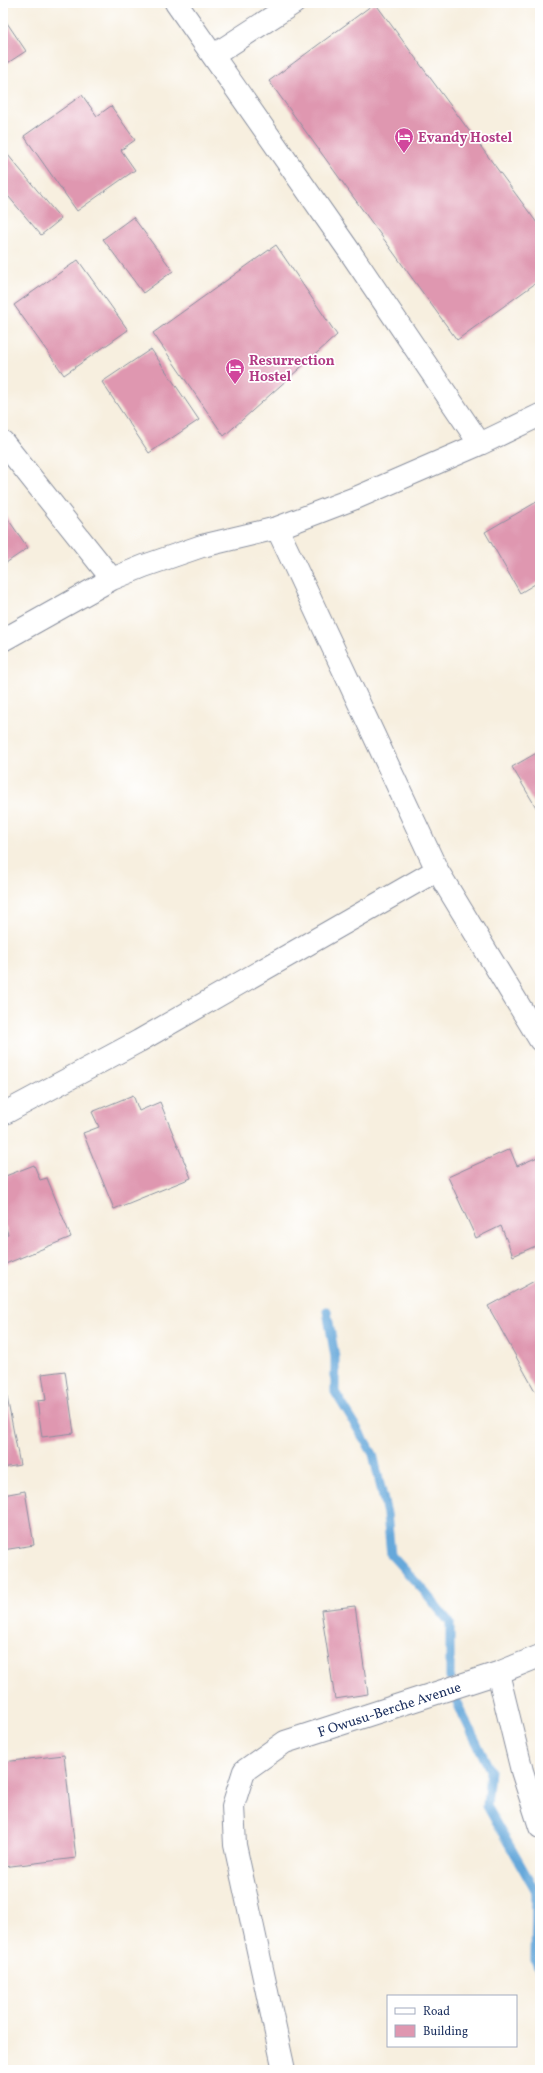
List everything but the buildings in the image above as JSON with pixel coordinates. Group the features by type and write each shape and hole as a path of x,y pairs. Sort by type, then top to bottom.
{"street":[{"path":"176,3 214,55 480,444"},
{"path":"214,55 294,3"},
{"path":"3,640 112,579 202,546 277,528 358,497 480,444 540,415"},
{"path":"3,442 112,579"},
{"path":"277,528 437,870 540,1040"},
{"path":"3,1114 139,1041 437,870"},
{"name":"F Owusu-Berche Avenue","path":"284,2070 235,1845 234,1806 244,1772 285,1742 498,1674 540,1656"},
{"path":"498,1674 522,1771 540,1827"}],"waterway":[{"path":"327,1311 335,1357 335,1392 373,1454 387,1514 391,1555 424,1591 450,1623 450,1677"},
{"path":"455,1699 490,1770 487,1806 536,1892 535,1960 540,1973"}],"place":[{"name":"Evandy Hostel","path":"404,154"},
{"name":"Resurrection Hostel","path":"235,385"}]}
